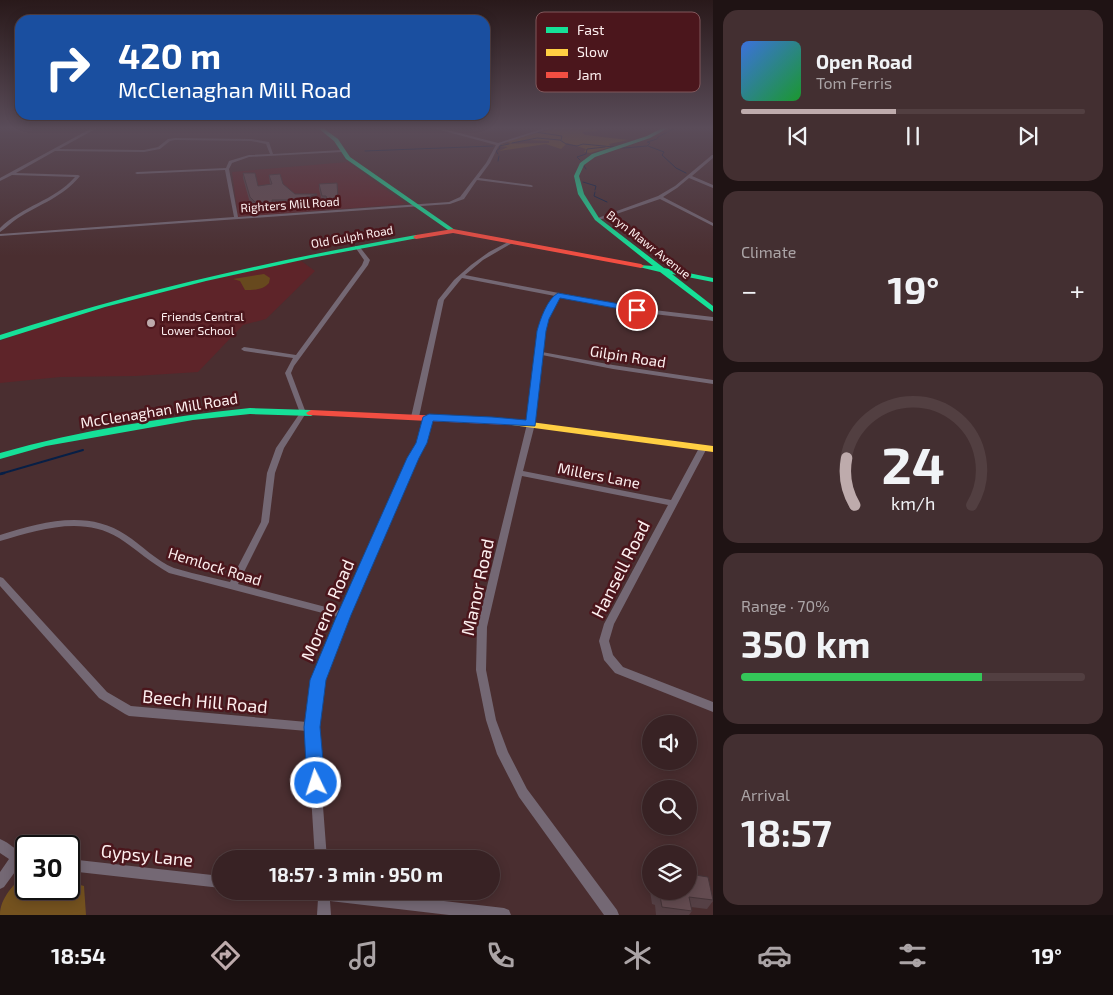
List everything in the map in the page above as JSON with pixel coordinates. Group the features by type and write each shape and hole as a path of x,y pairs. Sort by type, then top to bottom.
{"street":[{"path":"0,180 17,171"},
{"path":"137,173 189,171"},
{"path":"227,171 236,218"},
{"path":"366,171 453,231"},
{"name":"Righters Mill Road","path":"0,233 450,203 462,198 483,171"},
{"name":"Bryn Mawr Avenue","path":"578,171 578,192 597,219 713,310"},
{"path":"597,219 660,197 676,187 695,171"},
{"path":"0,233 18,218 70,185 77,175 11,174"},
{"path":"688,176 713,187"},
{"path":"477,178 531,186"},
{"path":"660,197 713,225"},
{"name":"Old Gulph Road","path":"0,338 55,319 226,274 453,231 713,280"},
{"path":"415,417 441,300 480,259 512,242"},
{"path":"232,586 265,522 271,473 280,448 303,413 288,373 296,357 365,265 366,256 357,248"},
{"path":"630,265 641,262 646,258"},
{"path":"462,276 637,310 713,319"},
{"name":"Manor Road","path":"558,296 545,319 531,424 482,627 481,670 491,720 503,754 523,793 612,915"},
{"path":"244,349 296,357"},
{"name":"Gilpin Road","path":"539,354 713,382"},
{"name":"McClenaghan Mill Road","path":"0,456 45,443 193,417 250,410 429,417"},
{"path":"429,417 531,424 708,449"},
{"name":"Moreno Road","path":"320,850 312,727 318,680 344,615 413,458 422,443 429,417"},
{"name":"Hansell Road","path":"708,449 672,503 609,624 604,641 608,657 619,670 713,707"},
{"name":"Millers Lane","path":"520,473 672,503"},
{"name":"Hemlock Road","path":"0,538 27,530 60,524 98,526 121,535 161,566 172,571 344,615"},
{"name":"Beech Hill Road","path":"0,580 103,695 129,711 312,727"},
{"path":"0,845 15,855"},
{"name":"Gypsy Lane","path":"80,866 212,881"},
{"path":"0,883 15,867"},
{"path":"324,900 324,915"},
{"path":"381,900 504,915"}],"shaded area":[{"path":"360,171 406,204 238,217 232,172"},
{"name":"Friends Central Lower School","path":"300,260 315,271 266,319 243,325 198,372 135,376 60,377 0,383 0,341 56,321 210,280"},
{"path":"264,274 270,278 269,283 258,289 245,290 240,281 233,279"},
{"path":"15,884 15,900 80,900 80,885 84,886 86,915 0,915 2,903"}],"building":[{"path":"243,173 255,173 258,186 272,184 269,175 280,174 283,184 295,194 317,194 299,200 272,200 272,203 259,206 250,197"},
{"path":"337,183 338,198 328,201 326,196 322,196 319,184"},
{"path":"697,875 708,877 713,900 697,898"},
{"path":"661,900 690,900 692,911 662,907"}],"waterway":[{"path":"681,171 686,173"},
{"path":"583,182 596,186 595,190"},
{"path":"595,192 594,196 607,202"},
{"path":"4,473 0,474 83,450"}],"traffic: fast":[{"path":"366,171 453,231"},
{"path":"579,171 577,176 581,194 597,219 713,310"},
{"path":"0,338 102,306 206,279 311,256 416,237"},
{"path":"641,266 713,280"},
{"path":"0,456 45,443 193,417 250,411 311,413"}],"traffic: slow":[{"path":"508,422 713,449"}],"traffic: jam":[{"path":"416,237 453,231 641,266"},
{"path":"311,413 508,422"}],"place":[{"name":"Friends Central Lower School","path":"151,323"}],"route":[{"path":"316,783 312,727 318,680 344,615 413,458 422,443 429,417 531,424 541,331 545,319 558,296 637,310"}]}
